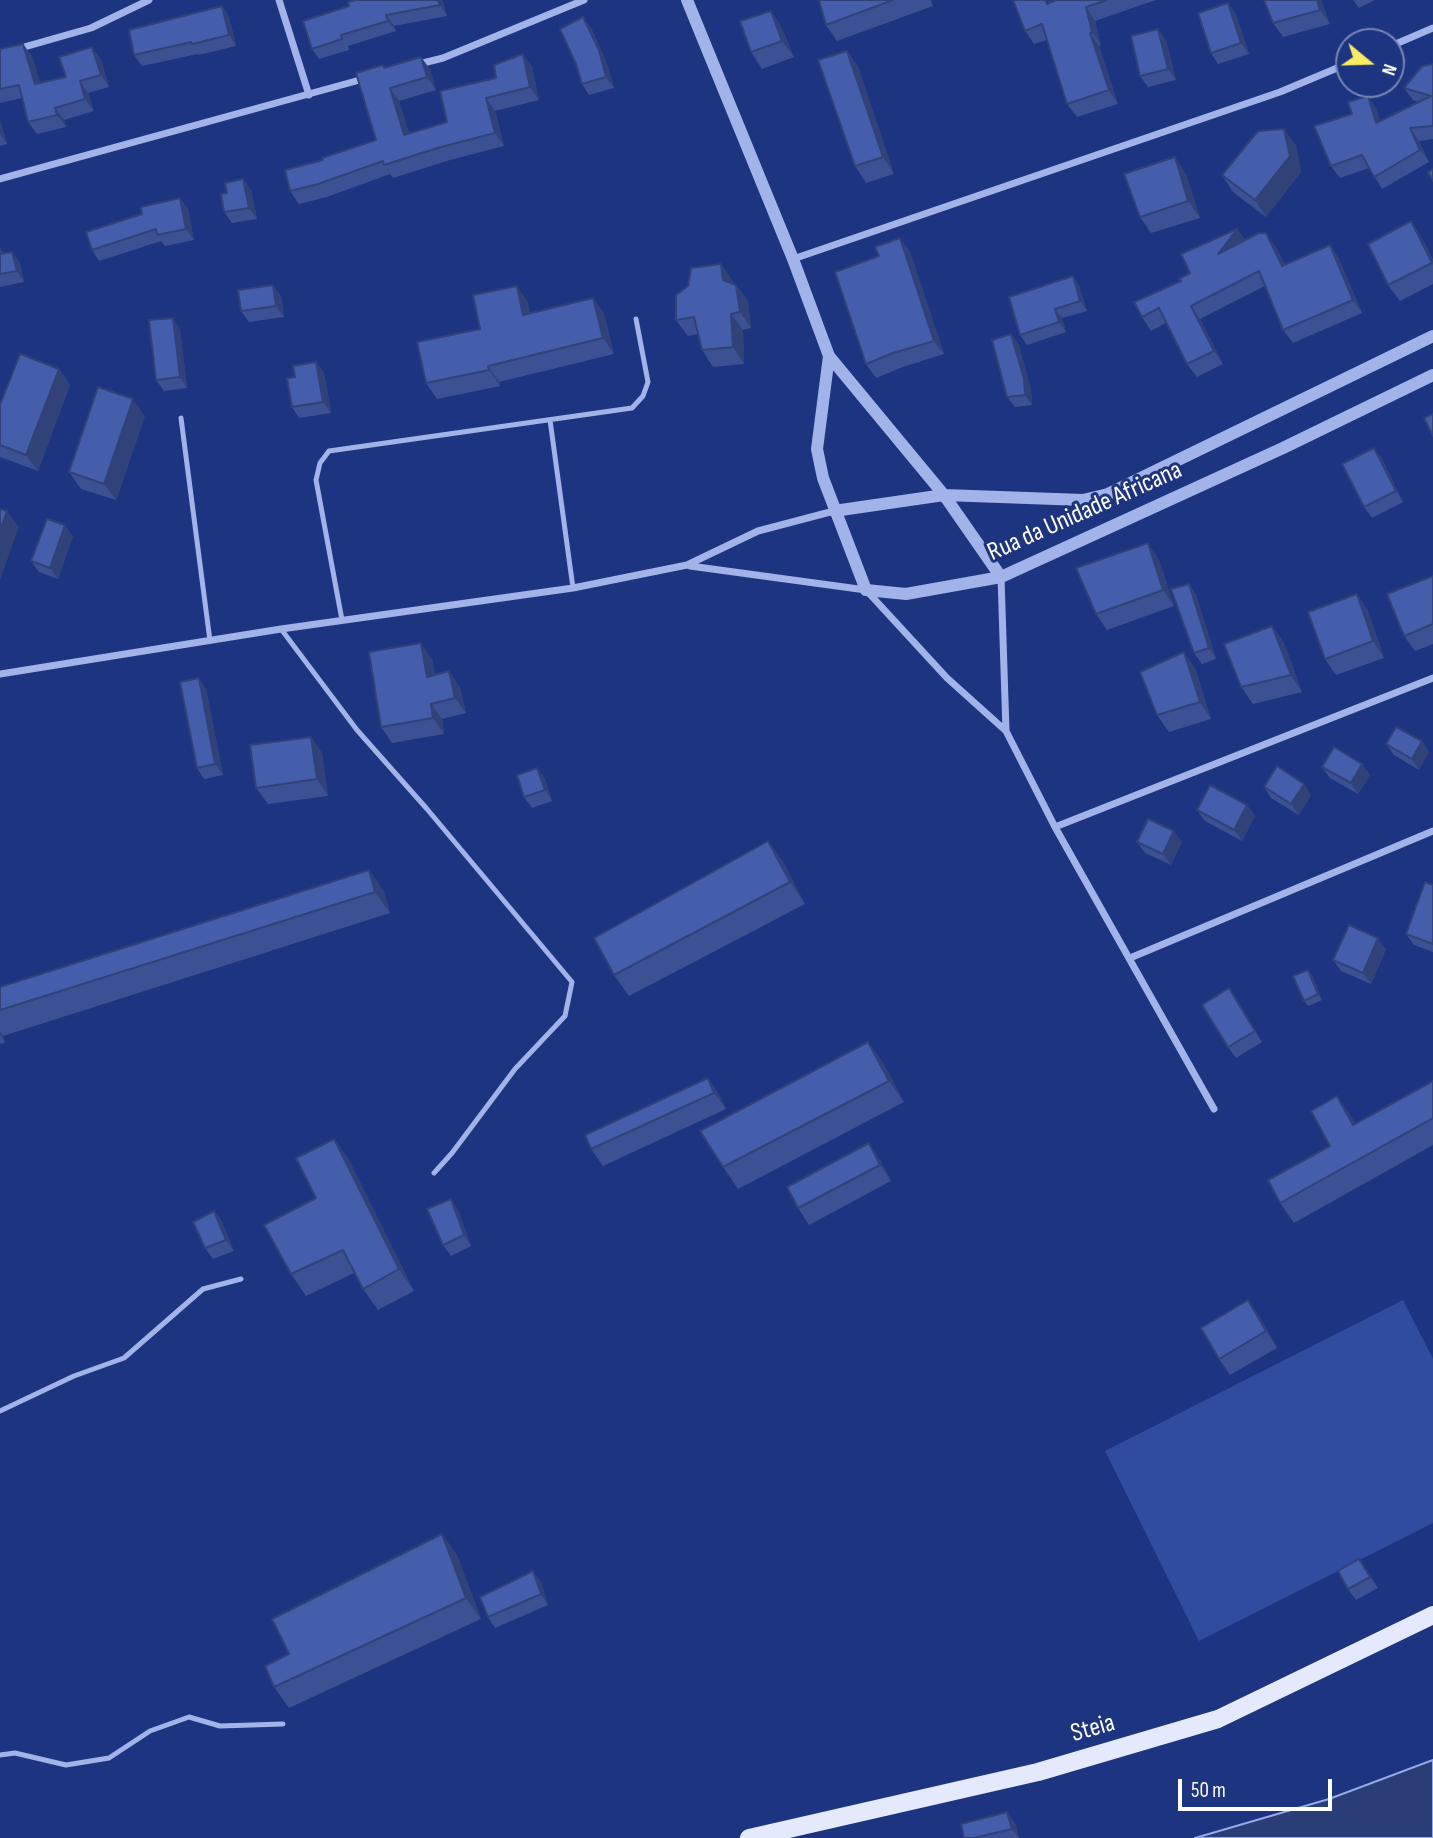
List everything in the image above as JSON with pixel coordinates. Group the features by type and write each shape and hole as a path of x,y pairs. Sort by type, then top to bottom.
{"main road":[{"name":"Steia","path":"749,1838 1038,1772 1218,1719 1433,1615"}],"street":[{"path":"0,54 91,27 149,0"},
{"path":"279,0 309,95"},
{"path":"416,65 443,58 583,0"},
{"path":"687,0 793,259 829,356 944,495 1002,577 1006,731"},
{"path":"1405,40 1433,28"},
{"path":"793,259 1280,92 1335,70"},
{"path":"0,178 376,76"},
{"name":"Rua da Unidade Africana","path":"687,565 758,531 834,512 944,495 1083,500 1108,494 1433,336"},
{"path":"829,356 817,449 834,512 866,590 947,678 1006,731 1055,827 1214,1109"},
{"name":"Rua da Unidade Africana","path":"687,565 906,594 1002,577 1283,448 1433,375"},
{"path":"0,674 281,629 573,588 687,565"},
{"path":"1055,827 1433,678"},
{"path":"1130,958 1433,831"}],"lane":[{"path":"342,620 316,480 320,463 330,451 632,408 643,396 648,382 636,319"},
{"path":"181,418 210,641"},
{"path":"550,421 573,588"},
{"path":"281,629 357,730 572,982 565,1016 515,1069 434,1173"},
{"path":"0,1411 74,1376 124,1358 202,1289 241,1279"},
{"path":"0,1755 15,1753 66,1765 109,1758 150,1731 189,1717 219,1726 283,1724"}],"shaded area":[{"path":"1403,1300 1433,1359 1433,1523 1199,1641 1105,1451"},
{"path":"1433,1760 1433,1838 1195,1838 1329,1799"}],"building":[{"path":"438,0 440,5 386,15 388,21 341,35 342,39 312,49 303,21 349,6 348,2"},
{"path":"819,0 893,0 826,25"},
{"path":"1013,0 1045,0 1047,4 1056,0 1107,0 1086,7 1092,32 1090,33 1109,90 1067,104 1042,24 1025,31"},
{"path":"1264,0 1317,0 1320,10 1273,23"},
{"path":"1228,3 1241,43 1211,53 1198,13"},
{"path":"222,6 229,35 134,55 129,30"},
{"path":"771,11 782,41 751,52 740,21"},
{"path":"583,17 599,50 606,77 582,84 560,29"},
{"path":"1158,29 1168,69 1140,76 1131,36"},
{"path":"23,44 35,84 66,77 59,57 92,47 101,75 80,81 85,99 55,108 57,115 28,122 19,85 0,89 0,49"},
{"path":"847,51 883,157 855,166 818,60"},
{"path":"523,54 530,87 486,98 495,133 384,165 383,161 290,191 285,170 323,160 322,158 376,140 356,73 421,57 427,77 390,88 404,135 447,122 440,91 496,78 494,65"},
{"path":"1433,64 1433,126 1410,128 1420,150 1374,177 1362,155 1331,166 1314,126 1352,114 1348,102 1361,98 1369,98 1376,123 1431,96 1405,88 1422,66"},
{"path":"1284,129 1290,156 1255,200 1222,175 1258,131"},
{"path":"1175,157 1188,201 1140,217 1124,174"},
{"path":"243,179 249,208 224,212 221,194 227,193 225,183"},
{"path":"180,198 186,229 157,235 156,229 92,250 86,232 142,214 141,207"},
{"path":"1411,221 1432,263 1388,285 1368,244"},
{"path":"1237,229 1218,254 1259,233 1266,233 1282,266 1330,245 1353,300 1283,330 1259,271 1191,306 1214,351 1187,364 1159,308 1142,317 1134,302 1181,281 1179,279 1190,273 1181,254"},
{"path":"900,238 934,341 866,364 835,272 879,256 875,247"},
{"path":"0,249 1,254 12,252 17,271 0,274"},
{"path":"721,264 723,280 736,285 740,312 731,314 733,347 702,350 694,317 676,320 676,295 688,286 691,268"},
{"path":"1073,276 1080,301 1055,309 1059,322 1020,335 1009,297"},
{"path":"273,285 276,306 241,311 238,290"},
{"path":"517,286 523,315 593,298 603,338 488,366 489,370 426,383 417,342 480,329 473,295"},
{"path":"173,318 180,377 156,380 149,320"},
{"path":"1011,334 1024,379 1025,395 1007,397 992,340"},
{"path":"20,354 59,369 26,455 0,445 0,405"},
{"path":"316,362 323,402 292,407 287,378 295,377 293,366"},
{"path":"98,387 133,399 104,484 69,472"},
{"path":"1433,414 1433,436 1424,418"},
{"path":"1374,448 1396,491 1364,507 1342,464"},
{"path":"0,509 7,511 0,531"},
{"path":"47,519 65,525 50,568 31,561"},
{"path":"1148,543 1163,590 1096,614 1076,568"},
{"path":"1433,576 1433,624 1404,636 1387,594"},
{"path":"1189,584 1209,648 1194,653 1171,589"},
{"path":"1357,594 1373,641 1325,659 1308,612"},
{"path":"1272,626 1291,675 1241,687 1224,644"},
{"path":"421,643 427,677 449,671 455,698 431,704 433,718 381,727 369,652"},
{"path":"1184,652 1200,702 1157,715 1140,672"},
{"path":"199,678 215,764 197,768 180,682"},
{"path":"1396,727 1422,741 1412,759 1386,744"},
{"path":"311,737 317,779 256,788 250,745"},
{"path":"1334,747 1362,764 1351,783 1322,767"},
{"path":"1277,766 1304,784 1291,804 1264,787"},
{"path":"537,768 545,790 524,797 517,775"},
{"path":"1210,785 1247,805 1234,830 1197,810"},
{"path":"1148,819 1174,831 1163,854 1137,842"},
{"path":"768,841 790,882 614,975 594,938"},
{"path":"369,870 375,892 0,1010 0,987"},
{"path":"1425,882 1433,885 1433,944 1406,934"},
{"path":"1349,925 1378,938 1363,973 1333,960"},
{"path":"1308,970 1318,994 1304,1001 1293,976"},
{"path":"1229,988 1255,1031 1228,1047 1202,1005"},
{"path":"868,1042 889,1081 723,1167 700,1131"},
{"path":"708,1078 714,1093 591,1149 585,1135"},
{"path":"1433,1081 1433,1118 1280,1203 1268,1180 1330,1146 1311,1111 1337,1096 1353,1125"},
{"path":"334,1139 399,1269 363,1289 343,1250 291,1274 264,1225 316,1198 296,1158"},
{"path":"869,1143 880,1165 798,1208 787,1187"},
{"path":"451,1199 464,1235 443,1245 427,1209"},
{"path":"214,1211 226,1240 205,1248 193,1222"},
{"path":"1248,1300 1266,1331 1219,1359 1201,1328"},
{"path":"442,1534 466,1598 274,1687 265,1666 289,1654 272,1619"},
{"path":"1359,1559 1370,1577 1348,1589 1338,1571"},
{"path":"533,1571 541,1594 488,1617 480,1597"},
{"path":"1007,1812 1012,1829 964,1838 961,1824"}]}
